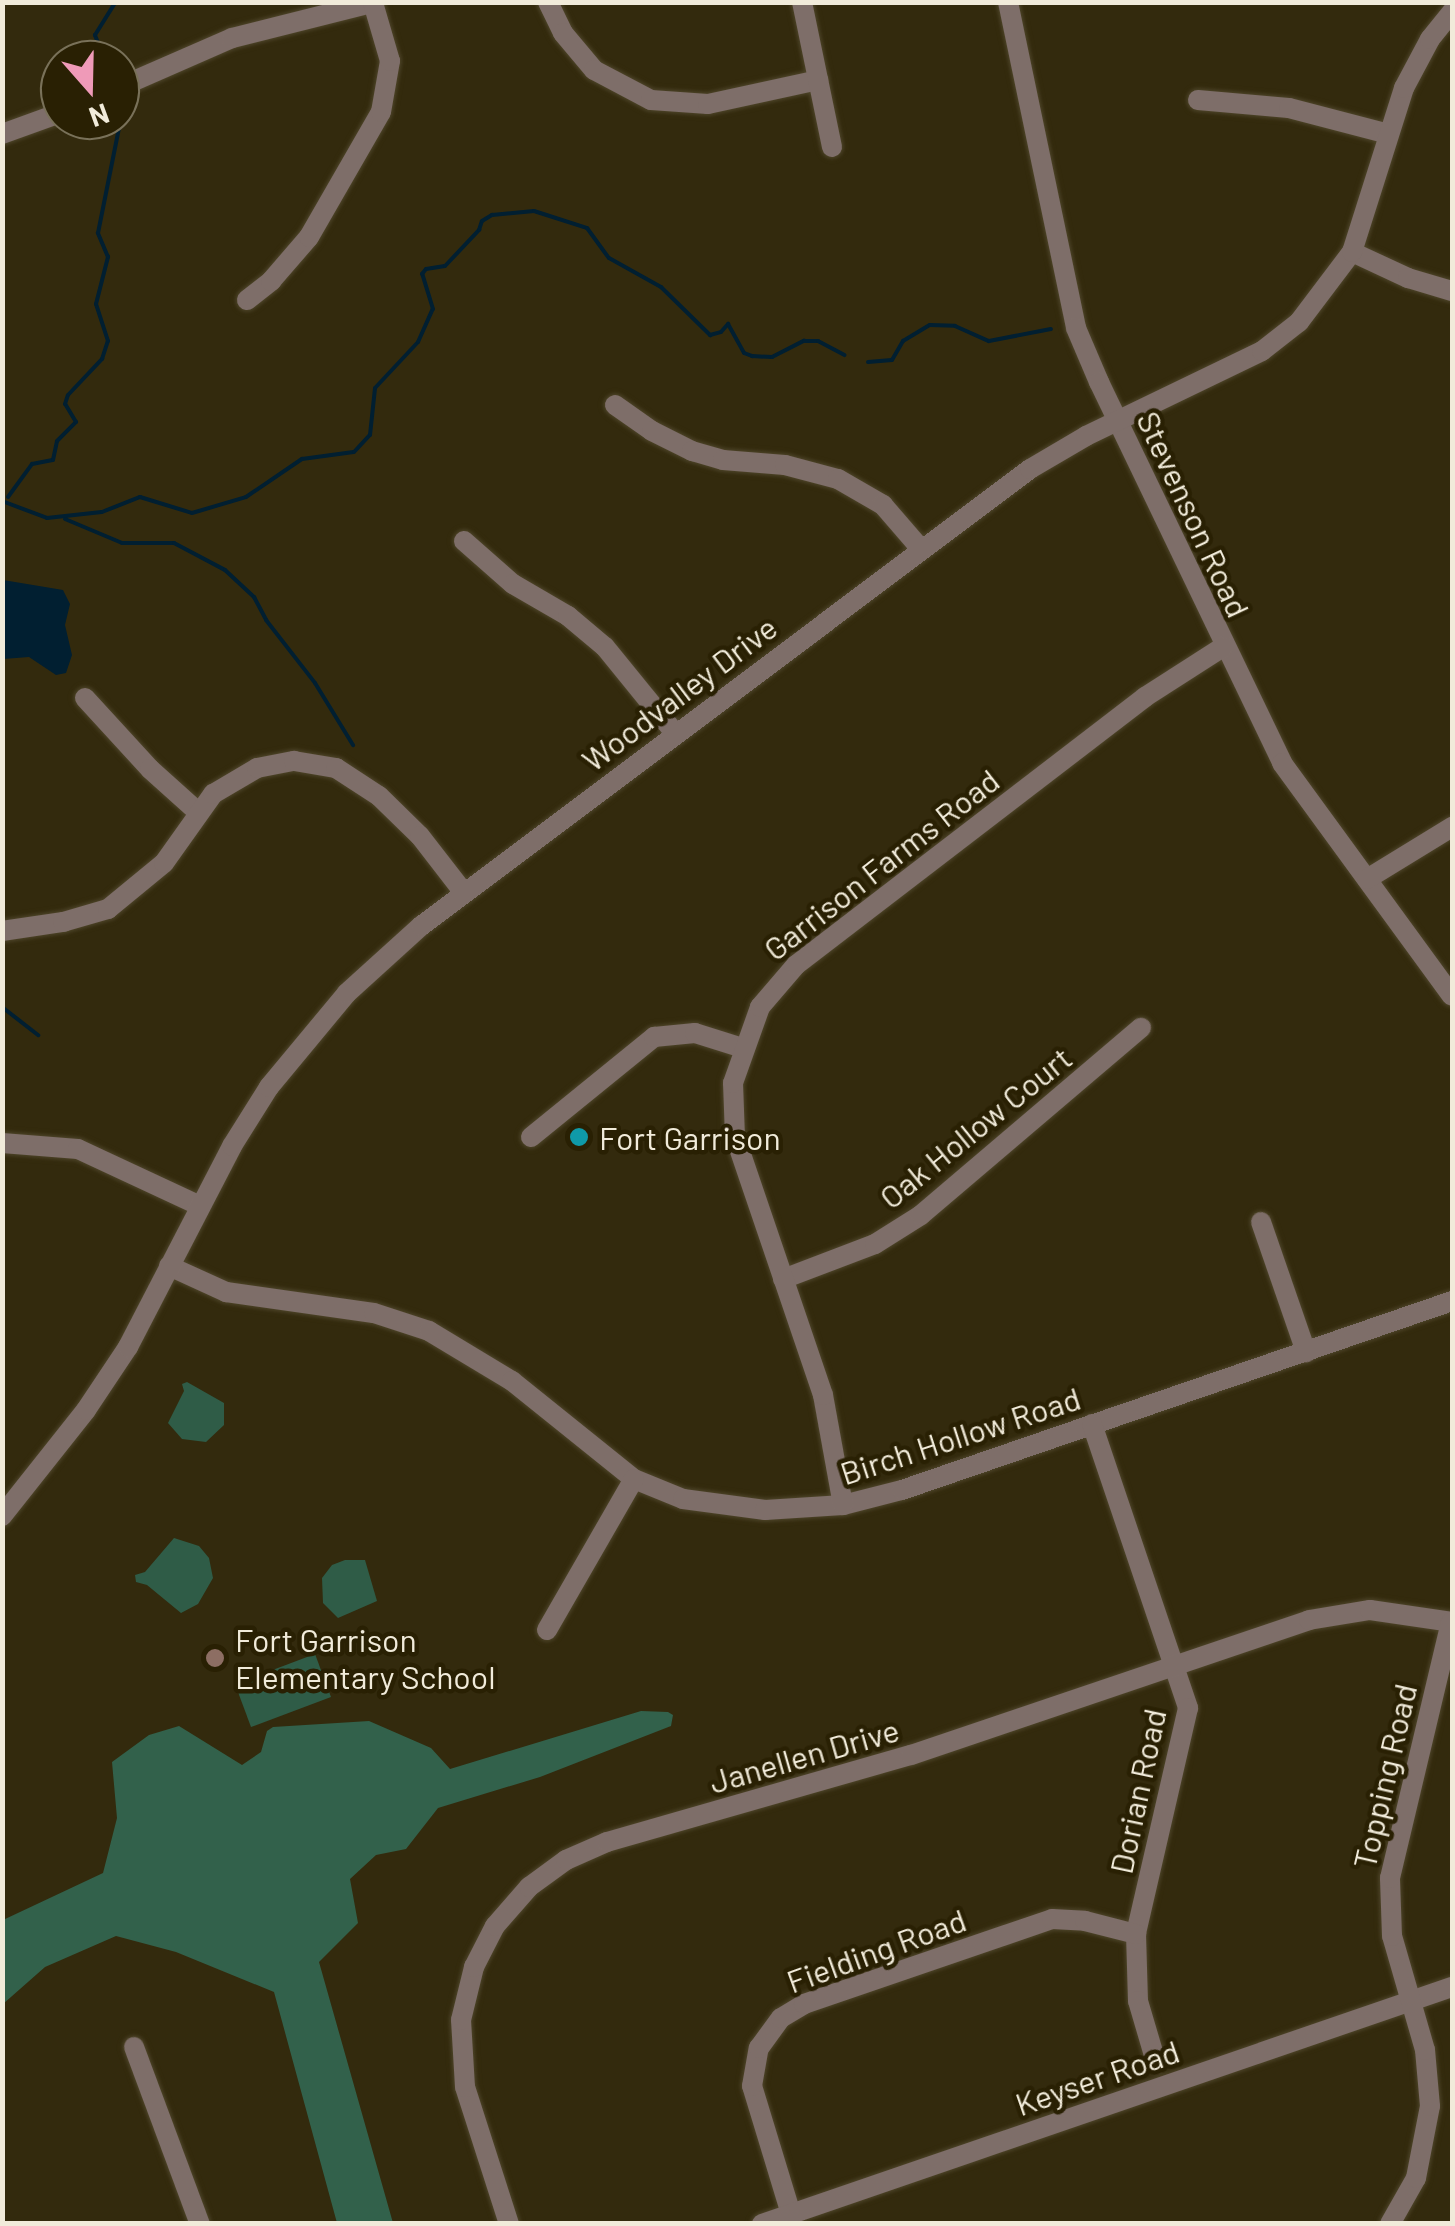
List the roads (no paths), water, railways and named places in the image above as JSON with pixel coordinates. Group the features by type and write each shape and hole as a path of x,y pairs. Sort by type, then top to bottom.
{"street":[{"path":"548,2 562,34 594,70 652,100 708,104 818,80"},
{"path":"802,2 832,147"},
{"name":"Stevenson Road","path":"1008,2 1076,328 1223,647 1282,763 1452,996"},
{"path":"140,79 216,44 374,3 390,61 381,112 309,237 272,281 247,300"},
{"name":"Woodvalley Drive","path":"2,1516 108,1380 251,1114 306,1040 384,958 1030,469 1241,362 1281,337 1313,308 1352,252 1416,61 1452,12"},
{"path":"1198,100 1290,108 1389,134"},
{"path":"2,134 40,120"},
{"path":"1352,252 1408,278 1452,291"},
{"path":"615,404 652,431 692,451 723,460 785,464 838,479 883,506 921,549"},
{"path":"464,541 514,584 568,616 605,648 675,734"},
{"name":"Garrison Farms Road","path":"842,1505 826,1405 735,1136 732,1096 760,1007 796,965 1145,697 1223,647"},
{"path":"85,698 150,770 198,812"},
{"path":"2,931 86,917 118,902 164,864 198,812 231,781 257,768 294,761 336,768 357,779 403,818 464,894"},
{"path":"1367,879 1452,827"},
{"name":"Oak Hollow Court","path":"783,1279 875,1244 921,1215 1141,1028"},
{"path":"531,1137 654,1037 695,1033 744,1048"},
{"path":"2,1144 78,1149 200,1206"},
{"path":"1261,1222 1306,1352"},
{"name":"Birch Hollow Road","path":"169,1266 226,1292 374,1313 429,1331 512,1381 634,1479 683,1499 722,1507 790,1510 842,1505 902,1490 1452,1302"},
{"name":"Dorian Road","path":"1092,1424 1176,1665 1188,1721 1136,1934 1138,2001 1156,2062"},
{"path":"546,1630 634,1479"},
{"name":"Janellen Drive","path":"509,2224 470,2106 460,2047 474,1967 495,1926 528,1887 566,1860 608,1842 848,1776 1341,1612 1386,1611 1452,1622"},
{"name":"Topping Road","path":"1390,2224 1416,2178 1430,2106 1426,2050 1392,1936 1390,1878 1452,1622"},
{"name":"Fielding Road","path":"790,2214 752,2086 759,2048 781,2018 804,2004 1052,1920 1085,1921 1136,1934"},
{"name":"Keyser Road","path":"762,2224 1452,1987"},
{"path":"134,2046 200,2224"}],"water":[{"path":"3,580 63,590 70,604 65,625 72,655 66,673 56,675 29,657 3,659"}],"waterway":[{"path":"97,40 95,35 116,2"},
{"path":"8,497 32,464 53,460 57,441 76,422 65,404 68,395 102,359 108,341 96,304 108,257 98,233 117,140"},
{"path":"2,501 47,518 102,512 140,497 192,513 246,497 302,459 354,452 370,435 375,388 418,342 433,309 422,274 426,269 445,266 479,230 482,221 492,215 534,211 587,228 609,258 661,287 710,335 721,332 728,324 744,353 772,357 804,341 818,341 844,355"},
{"path":"868,362 892,360 903,341 930,325 955,326 989,341 1051,329"},
{"path":"65,519 122,543 174,543 225,570 254,597 353,745"},
{"path":"2,1007 38,1035"}],"place":[{"name":"Fort Garrison","path":"579,1137"},
{"name":"Fort Garrison Elementary School","path":"215,1658"}]}
